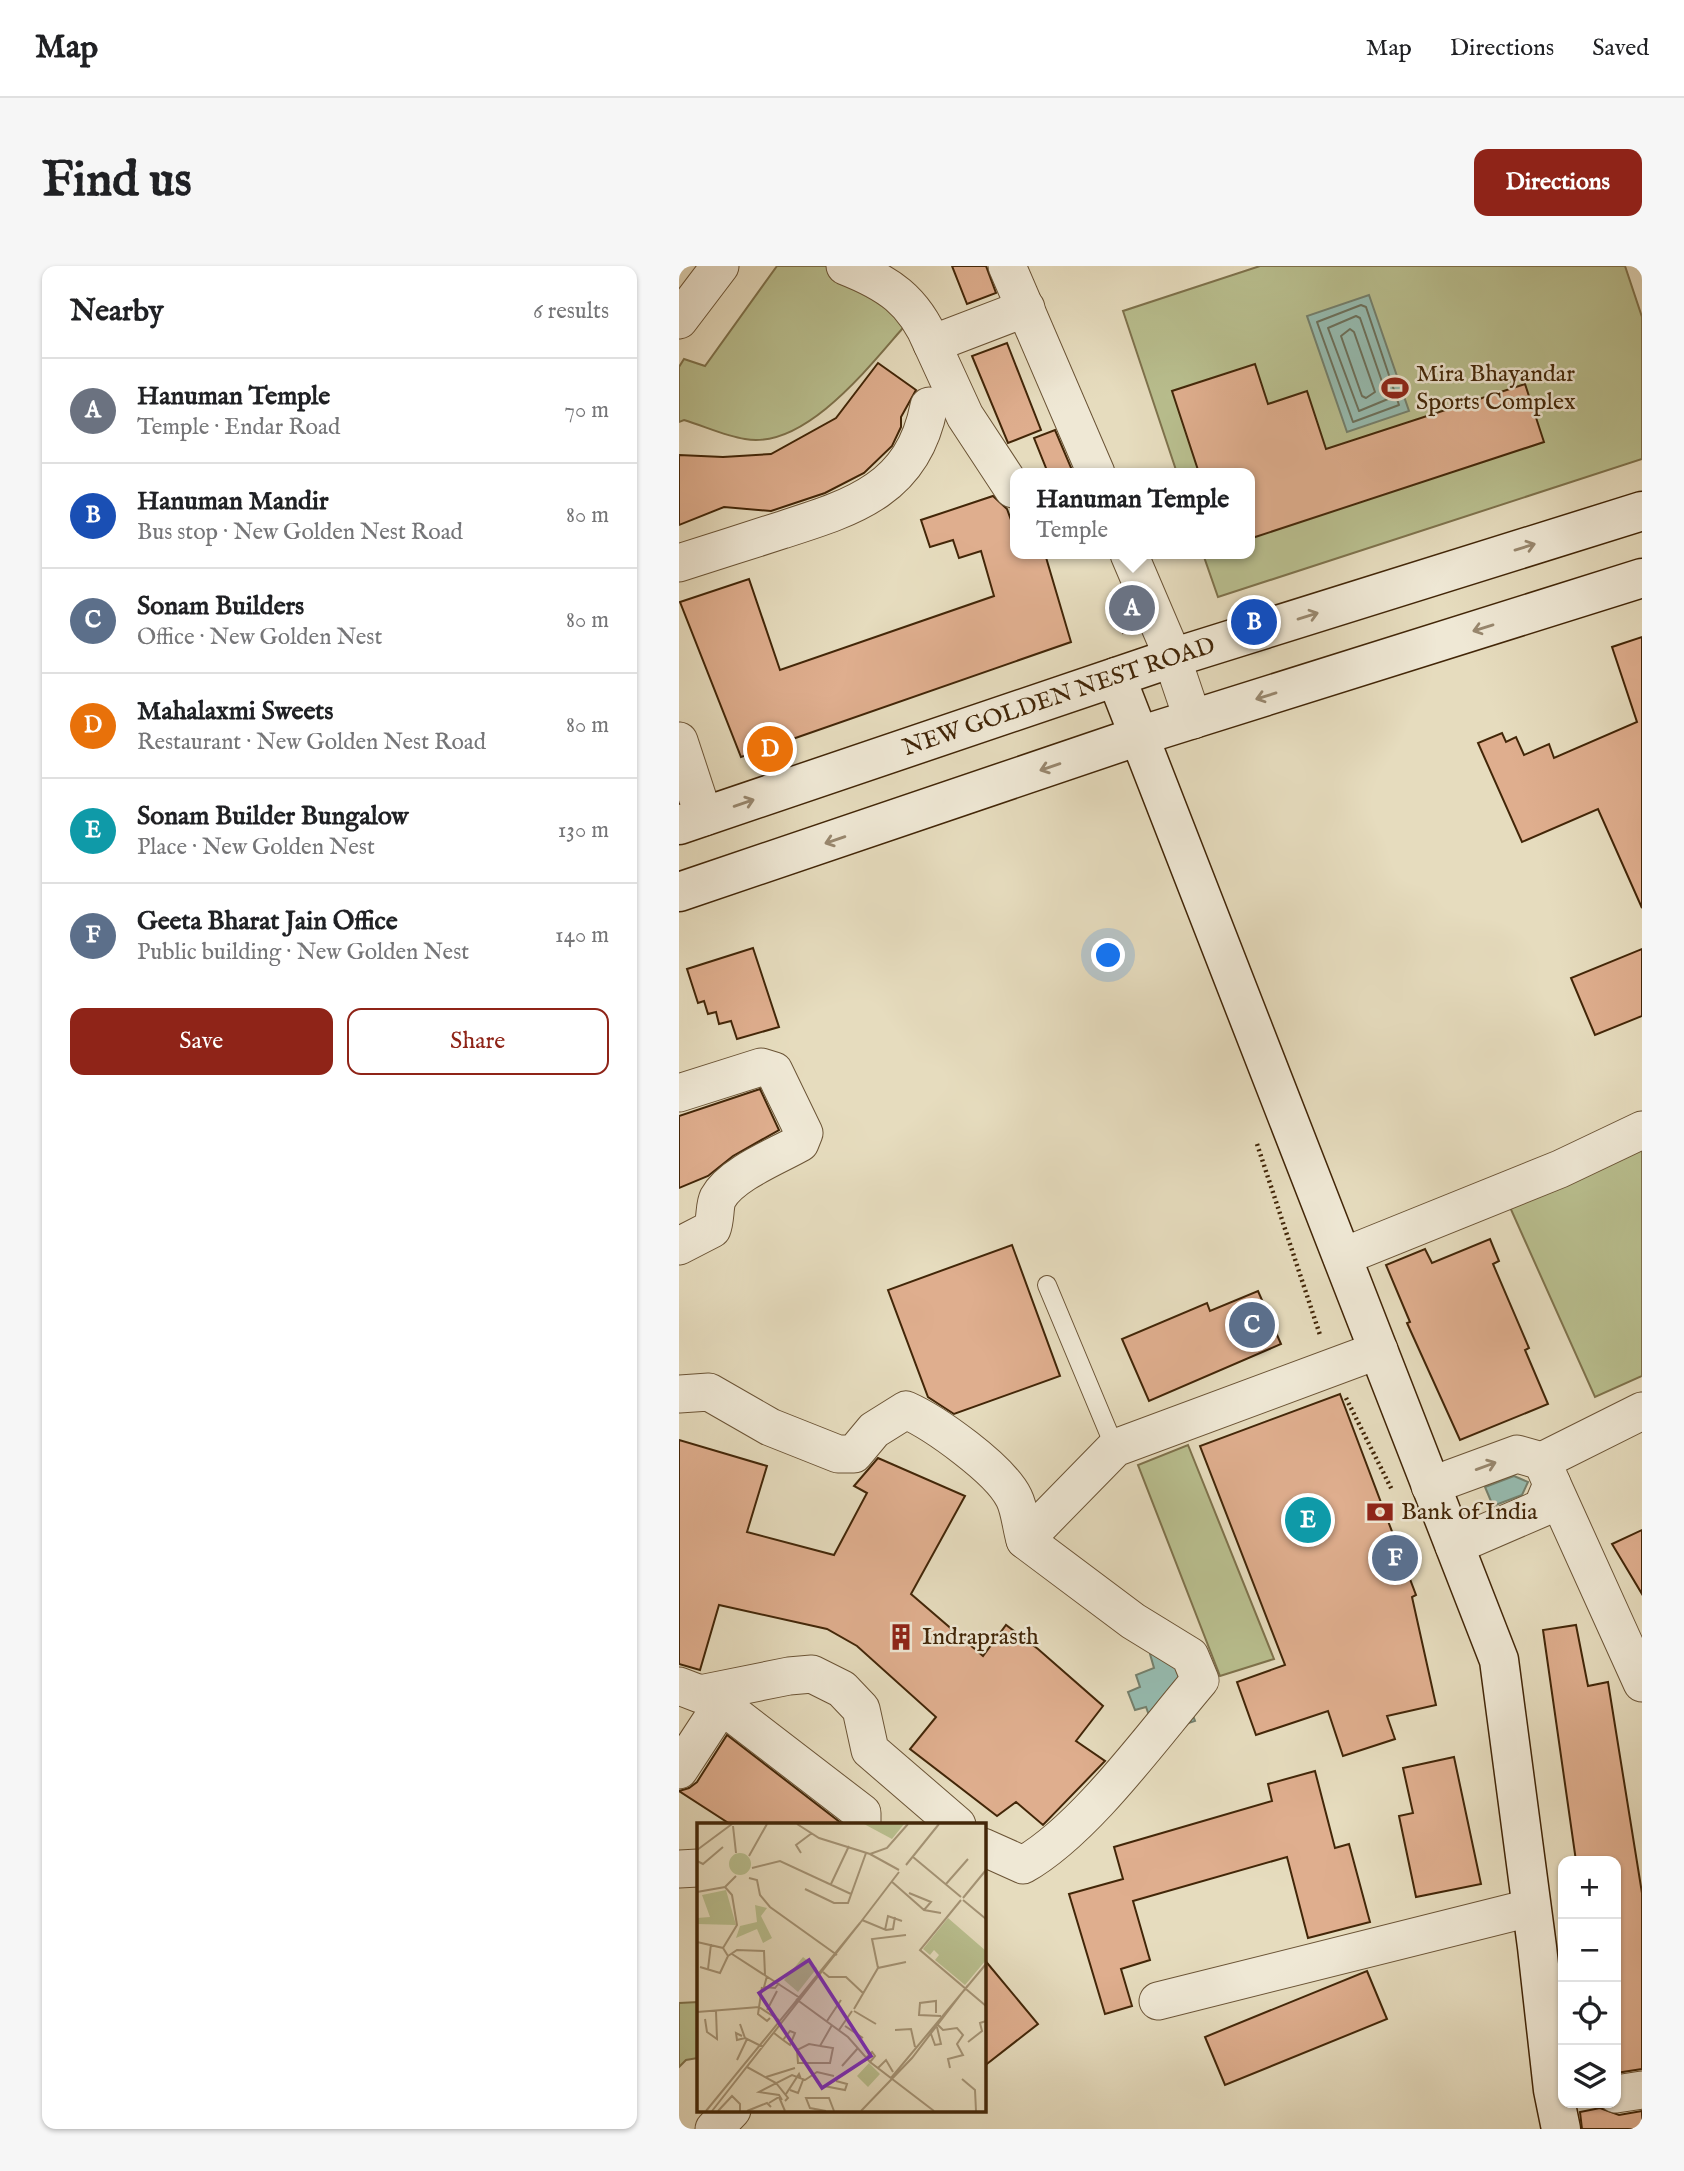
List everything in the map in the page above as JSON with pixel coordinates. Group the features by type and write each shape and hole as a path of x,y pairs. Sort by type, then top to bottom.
{"main road":[{"name":"NEW GOLDEN NEST ROAD","path":"691,821 1172,658 1642,510"},
{"path":"679,892 1139,736 1642,578"},
{"path":"1116,677 1379,1350 1413,1492 1454,1546 1499,1660 1530,1908 1560,2111"}],"street":[{"path":"679,320 720,266"},
{"path":"845,266 872,278 905,300 921,317 965,416 1010,484"},
{"path":"1007,266 1093,468"},
{"path":"932,344 1026,308"},
{"path":"679,563 843,511 873,496 892,480 910,456 925,424 929,406"},
{"path":"1131,559 1172,658 1193,719"},
{"path":"679,741 691,821"},
{"path":"679,1093 761,1067 774,1071 804,1133 800,1143 727,1184 716,1201 717,1217 712,1230 679,1246"},
{"path":"1342,1257 1560,1169 1642,1130"},
{"path":"1025,1540 1115,1448 1379,1350"},
{"path":"679,1394 709,1392 770,1427 838,1454 854,1454 881,1424 906,1410 930,1421 990,1470 1014,1497 1025,1540 1133,1621 1190,1656 1201,1680 1087,1812 1042,1855 1023,1865 985,1848"},
{"path":"1454,1546 1542,1508 1547,1473 1642,1411"},
{"path":"1413,1492 1517,1454 1547,1473 1642,1683"},
{"path":"679,1686 700,1694 812,1674 842,1689 861,1709 870,1750 955,1823"},
{"path":"679,1770 713,1718 728,1710 863,1813 862,1823"},
{"path":"679,1869 697,1868"},
{"path":"1158,2001 1530,1908"},
{"path":"1621,2093 1642,2090"}],"lane":[{"path":"1047,1285 1115,1448"}],"path":[{"path":"1331,1367 1413,1492"}],"green space":[{"path":"777,266 855,266 914,321 902,329 833,403 790,432 767,439 745,439 684,420 679,422 679,367 684,359 705,366"},
{"name":"Mira Bhayandar Sports Complex","path":"1260,266 1625,266 1642,317 1642,459 1218,597 1205,559 1255,559 1255,468 1175,468 1123,311"},
{"path":"1642,1148 1642,1376 1595,1397 1509,1205"},
{"path":"1188,1445 1274,1659 1220,1676 1138,1465"},
{"path":"697,2002 697,2058 686,2060 679,2067 679,2003"}],"water":[{"path":"1369,295 1409,411 1347,432 1307,316"},
{"path":"1514,1476 1528,1482 1522,1495 1493,1506 1485,1487"},
{"path":"1168,1647 1195,1721 1177,1727 1150,1718 1146,1707 1135,1710 1128,1692 1140,1687 1136,1675 1154,1668 1150,1654"}],"building":[{"path":"952,266 986,266 996,293 967,304"},
{"path":"1007,343 1041,430 1008,443 972,356"},
{"path":"878,363 916,390 901,417 901,427 892,446 864,473 825,493 771,511 724,507 679,525 679,455 723,457 771,454 836,418"},
{"path":"1255,364 1268,404 1307,391 1326,449 1525,384 1544,442 1255,537 1255,468 1197,468 1172,391"},
{"path":"1055,430 1071,468 1046,468 1034,438"},
{"path":"993,496 1007,509 1010,517 1010,559 1046,559 1071,642 741,757 680,602 749,579 780,670 994,596 981,551 959,558 953,540 930,547 921,520"},
{"path":"1121,589 1138,628 1123,633 1112,592"},
{"path":"1642,637 1642,908 1598,809 1522,842 1478,743 1502,733 1506,742 1516,737 1524,755 1549,744 1554,758 1637,722 1612,647"},
{"path":"753,948 779,1027 737,1039 731,1021 719,1024 716,1012 708,1014 704,1001 698,1003 687,969"},
{"path":"1642,949 1642,1016 1595,1035 1571,978"},
{"path":"760,1089 779,1130 733,1156 708,1176 679,1188 679,1116"},
{"path":"1490,1239 1499,1261 1493,1264 1529,1348 1525,1350 1548,1404 1460,1440 1407,1323 1410,1322 1386,1265 1425,1249 1432,1263"},
{"path":"1012,1245 1060,1376 954,1414 928,1397 888,1290"},
{"path":"1258,1291 1281,1344 1149,1401 1122,1339 1207,1303 1210,1311"},
{"path":"1340,1394 1416,1595 1412,1597 1436,1705 1387,1716 1395,1739 1343,1756 1328,1711 1256,1735 1237,1682 1285,1665 1200,1446"},
{"name":"Indraprasth","path":"679,1440 767,1466 747,1532 834,1555 867,1493 854,1486 878,1458 965,1496 911,1594 983,1656 1006,1625 1038,1649 1103,1706 1076,1741 1105,1761 1043,1825 1016,1802 997,1816 910,1749 936,1717 857,1646 827,1629 719,1605 700,1670 679,1664"},
{"path":"1642,1530 1642,1594 1612,1544"},
{"path":"1576,1625 1588,1686 1608,1682 1642,1893 1642,2069 1621,2072 1621,1856 1575,1856 1543,1630"},
{"path":"727,1735 841,1823 728,1823 679,1791 697,1782"},
{"path":"1454,1757 1481,1884 1416,1897 1399,1816 1413,1813 1403,1768"},
{"path":"1315,1771 1335,1848 1349,1844 1370,1922 1308,1938 1287,1857 1133,1901 1150,1960 1121,1969 1132,2006 1105,2014 1069,1894 1123,1879 1114,1847 1272,1801 1268,1784"},
{"path":"985,1960 1038,2024 985,2065"},
{"path":"1367,1971 1387,2019 1225,2085 1205,2037"},
{"path":"1600,2108 1619,2115 1642,2111 1642,2129 1582,2129 1580,2112"}],"place":[{"name":"Mira Bhayandar Sports Complex","path":"1395,388"},
{"name":"Hanuman Temple","path":"1132,608"},
{"name":"Hanuman Mandir","path":"1254,622"},
{"name":"Mahalaxmi Sweets","path":"770,749"},
{"name":"Sonam Builders","path":"1252,1325"},
{"name":"Bank of India","path":"1380,1512"},
{"name":"Sonam Builder Bungalow","path":"1308,1520"},
{"name":"Geeta Bharat Jain Office","path":"1395,1558"},
{"name":"Indraprasth","path":"901,1637"}]}
